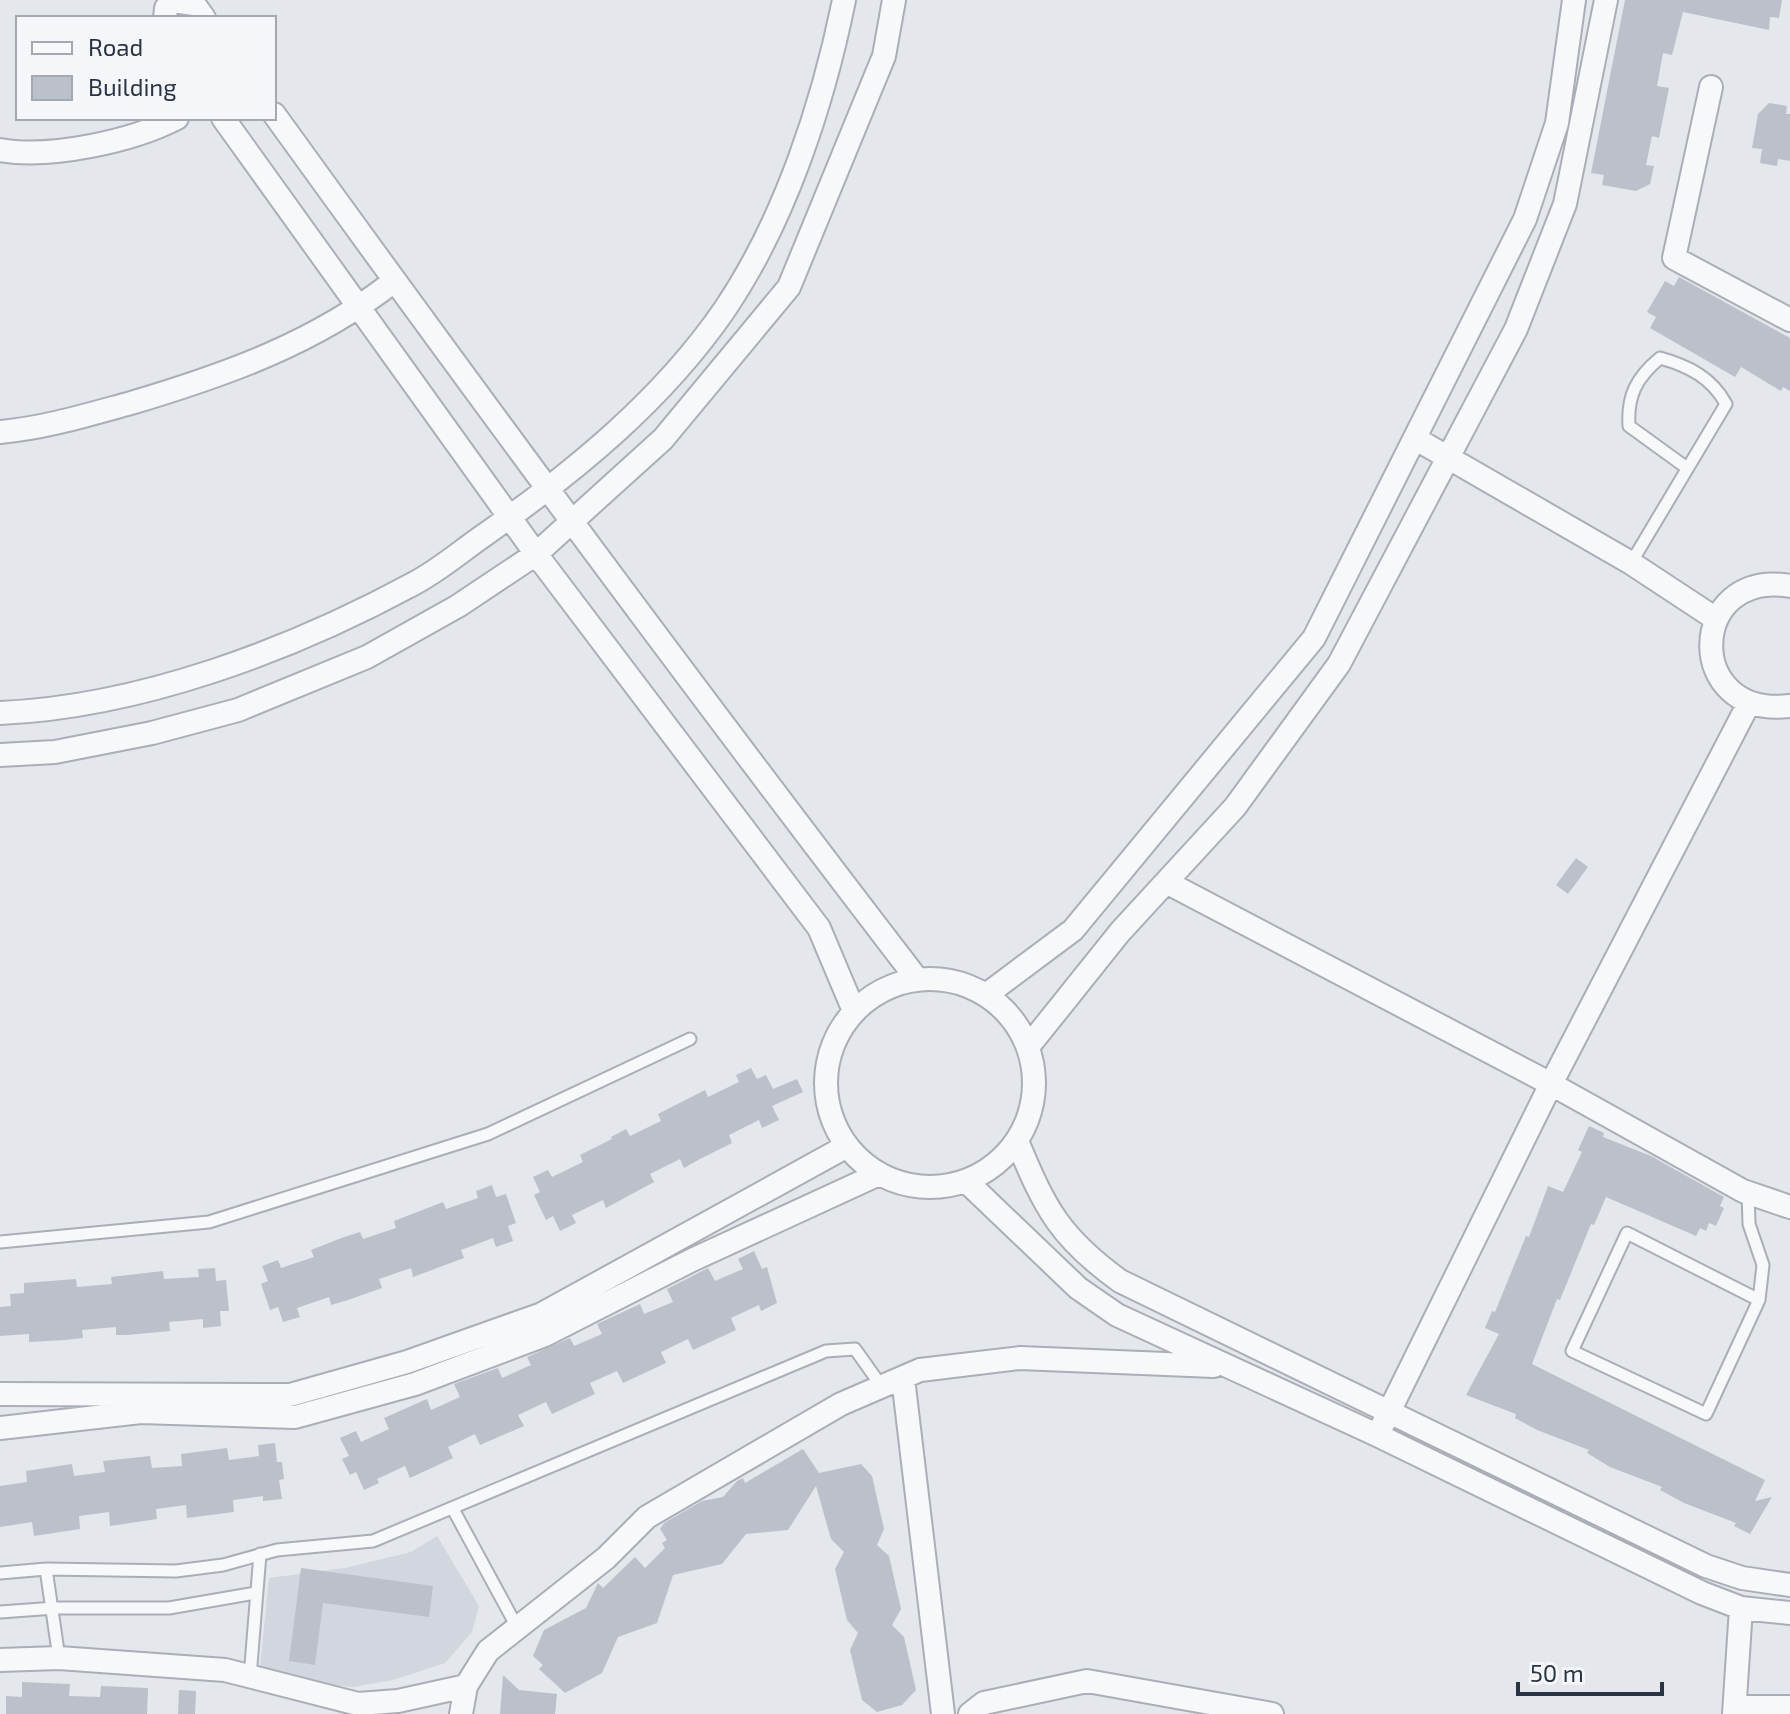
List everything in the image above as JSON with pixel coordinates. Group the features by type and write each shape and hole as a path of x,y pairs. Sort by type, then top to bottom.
{"street":[{"path":"0,713 127,695 301,638 416,583 549,488 643,409 725,309 789,190 831,63 844,0"},
{"path":"0,755 55,752 152,733 238,710 367,657 458,606 536,554 663,439 789,287 884,56 894,0"},
{"path":"986,995 1073,930 1314,638 1525,219 1557,123 1574,0"},
{"path":"1028,1047 1120,932 1235,807 1339,664 1516,329 1565,204 1606,0"},
{"path":"165,16 166,8 173,1 194,4 203,16"},
{"path":"1711,87 1674,258 1790,320"},
{"path":"276,117 484,408 574,520 917,979"},
{"path":"0,150 78,148 150,132 173,120"},
{"path":"224,120 536,554 819,928 854,1011"},
{"path":"0,432 36,429 218,378 307,338 360,308 394,281"},
{"path":"1416,439 1631,563 1716,619"},
{"path":"1790,586 1768,583 1747,588 1730,600 1716,619 1711,637 1711,658 1719,678 1732,694 1749,703 1770,708 1790,706"},
{"path":"1377,1435 1551,1084 1749,703"},
{"path":"1166,882 1551,1084 1748,1192 1790,1207"},
{"path":"917,979 953,981 986,995 1011,1017 1028,1047 1033,1090 1031,1111 1017,1141 995,1165 966,1181 937,1187 907,1185 879,1174 847,1146 830,1114 826,1078 834,1042 854,1011 882,990 917,979"},
{"path":"1017,1141 1045,1208 1089,1259 1120,1281 1706,1566 1742,1578 1790,1585"},
{"path":"0,1394 290,1395 407,1362 542,1314 847,1146"},
{"path":"0,1428 141,1412 295,1417 415,1384 545,1335 692,1260 879,1174"},
{"path":"966,1181 1078,1288 1154,1335 1377,1435 1702,1593 1741,1608 1790,1613"},
{"path":"461,1714 466,1686 488,1651 606,1558 647,1517 841,1404 920,1370 1020,1358 1227,1366"},
{"path":"903,1378 943,1714"},
{"path":"1741,1608 1734,1710 1790,1707"},
{"path":"0,1660 59,1658 225,1670 250,1679 358,1704 398,1701 466,1686"},
{"path":"970,1714 984,1703 1087,1681 1272,1714"}],"lane":[{"path":"1631,563 1726,404 1716,386 1677,363 1660,358 1643,372 1632,391 1629,426 1687,468"},
{"path":"0,1242 209,1222 488,1134 690,1039"},
{"path":"1748,1192 1749,1224 1763,1265 1759,1300 1706,1414 1572,1351 1627,1233 1759,1300"},
{"path":"0,1573 46,1569 176,1571 296,1548 362,1544 453,1509 826,1351 855,1349 882,1387"},
{"path":"453,1509 517,1627"},
{"path":"250,1679 260,1554"},
{"path":"46,1569 55,1608 59,1658"},
{"path":"0,1612 55,1608 169,1608 256,1593"}],"shaded area":[{"path":"437,1536 479,1606 472,1632 445,1663 393,1680 353,1687 259,1678 269,1578 345,1568 411,1552"}],"building":[{"path":"1625,0 1782,0 1779,18 1770,17 1769,30 1683,12 1672,55 1663,53 1657,86 1669,88 1659,138 1652,136 1646,165 1654,166 1650,184 1636,191 1602,185 1604,175 1591,173"},
{"path":"1769,103 1787,106 1786,114 1790,114 1790,161 1778,159 1777,166 1760,163 1762,149 1752,148 1758,114"},
{"path":"1679,277 1790,338 1790,391 1783,387 1781,391 1741,367 1735,377 1650,328 1656,317 1647,312 1665,281 1674,286"},
{"path":"1576,858 1588,867 1568,894 1556,885"},
{"path":"751,1068 757,1079 766,1075 773,1089 797,1079 803,1092 772,1106 779,1120 762,1128 759,1120 729,1135 732,1143 684,1168 680,1159 650,1174 654,1182 606,1208 603,1200 572,1215 576,1223 560,1231 553,1216 546,1220 534,1195 540,1192 533,1177 548,1170 552,1177 583,1162 580,1155 611,1137 626,1129 630,1136 661,1121 658,1114 705,1090 708,1097 739,1082 736,1075"},
{"path":"1589,1126 1604,1133 1603,1137 1651,1156 1724,1197 1720,1206 1724,1208 1716,1226 1709,1223 1706,1231 1700,1228 1696,1236 1606,1197 1594,1225 1591,1224 1560,1300 1557,1299 1532,1364 1765,1480 1755,1501 1772,1497 1750,1534 1734,1526 1736,1523 1684,1503 1660,1490 1662,1487 1610,1467 1587,1453 1589,1450 1537,1430 1515,1418 1516,1414 1466,1395 1499,1334 1485,1328 1492,1311 1495,1312 1526,1236 1529,1237 1548,1186 1563,1192 1582,1152 1578,1150"},
{"path":"492,1185 496,1197 506,1194 516,1223 508,1226 513,1241 496,1247 493,1238 461,1250 464,1258 413,1277 411,1268 379,1279 382,1288 348,1300 331,1305 329,1297 297,1308 300,1317 283,1322 278,1307 270,1310 261,1284 268,1281 262,1266 278,1260 281,1268 314,1257 311,1250 360,1232 363,1239 396,1228 394,1221 443,1202 446,1209 478,1198 476,1191"},
{"path":"754,1251 762,1269 767,1267 777,1303 761,1311 759,1305 731,1318 736,1330 693,1350 688,1339 661,1352 666,1363 623,1383 617,1371 590,1383 595,1394 552,1414 546,1402 518,1415 524,1426 480,1445 475,1434 448,1447 453,1458 410,1478 405,1466 377,1479 379,1483 364,1490 356,1472 350,1475 342,1459 349,1456 340,1438 356,1431 361,1442 389,1429 384,1418 427,1399 431,1410 460,1397 454,1384 498,1368 502,1378 531,1365 527,1357 570,1338 574,1346 602,1334 597,1324 640,1304 644,1314 673,1302 667,1289 708,1268 715,1281 743,1269 738,1259"},
{"path":"215,1268 216,1281 226,1280 229,1311 220,1311 221,1326 203,1328 203,1319 169,1322 170,1331 127,1335 116,1335 116,1327 82,1330 83,1338 65,1340 29,1342 29,1334 0,1336 0,1307 11,1306 10,1294 24,1293 24,1283 76,1279 77,1287 112,1284 111,1277 163,1271 164,1279 199,1277 198,1269"},
{"path":"275,1443 277,1462 282,1462 284,1479 279,1480 282,1499 263,1501 263,1496 233,1500 234,1512 187,1518 186,1505 156,1509 157,1519 110,1526 109,1512 79,1516 80,1529 34,1536 32,1522 0,1527 0,1486 27,1482 26,1471 72,1464 74,1476 105,1472 103,1461 150,1456 152,1468 182,1466 181,1454 227,1448 229,1460 259,1456 258,1445"},
{"path":"803,1449 819,1473 861,1464 872,1476 884,1529 877,1545 889,1556 901,1609 892,1625 904,1637 916,1690 902,1705 877,1712 862,1700 850,1650 858,1633 847,1620 835,1569 844,1552 831,1539 816,1486 788,1530 746,1534 722,1564 673,1575 657,1623 618,1637 602,1673 565,1693 539,1669 543,1665 533,1656 544,1630 586,1608 598,1583 603,1588 635,1557 645,1568 665,1548 662,1543 667,1540 660,1529 664,1523 702,1501 723,1497 737,1481 743,1478 745,1483"},
{"path":"301,1568 433,1586 429,1617 323,1603 315,1665 289,1661"},
{"path":"503,1675 519,1690 557,1694 555,1714 500,1714"},
{"path":"22,1682 70,1684 69,1696 100,1697 101,1686 148,1688 147,1714 6,1714 6,1696 22,1697"},
{"path":"179,1690 196,1691 195,1714 178,1714"}]}
